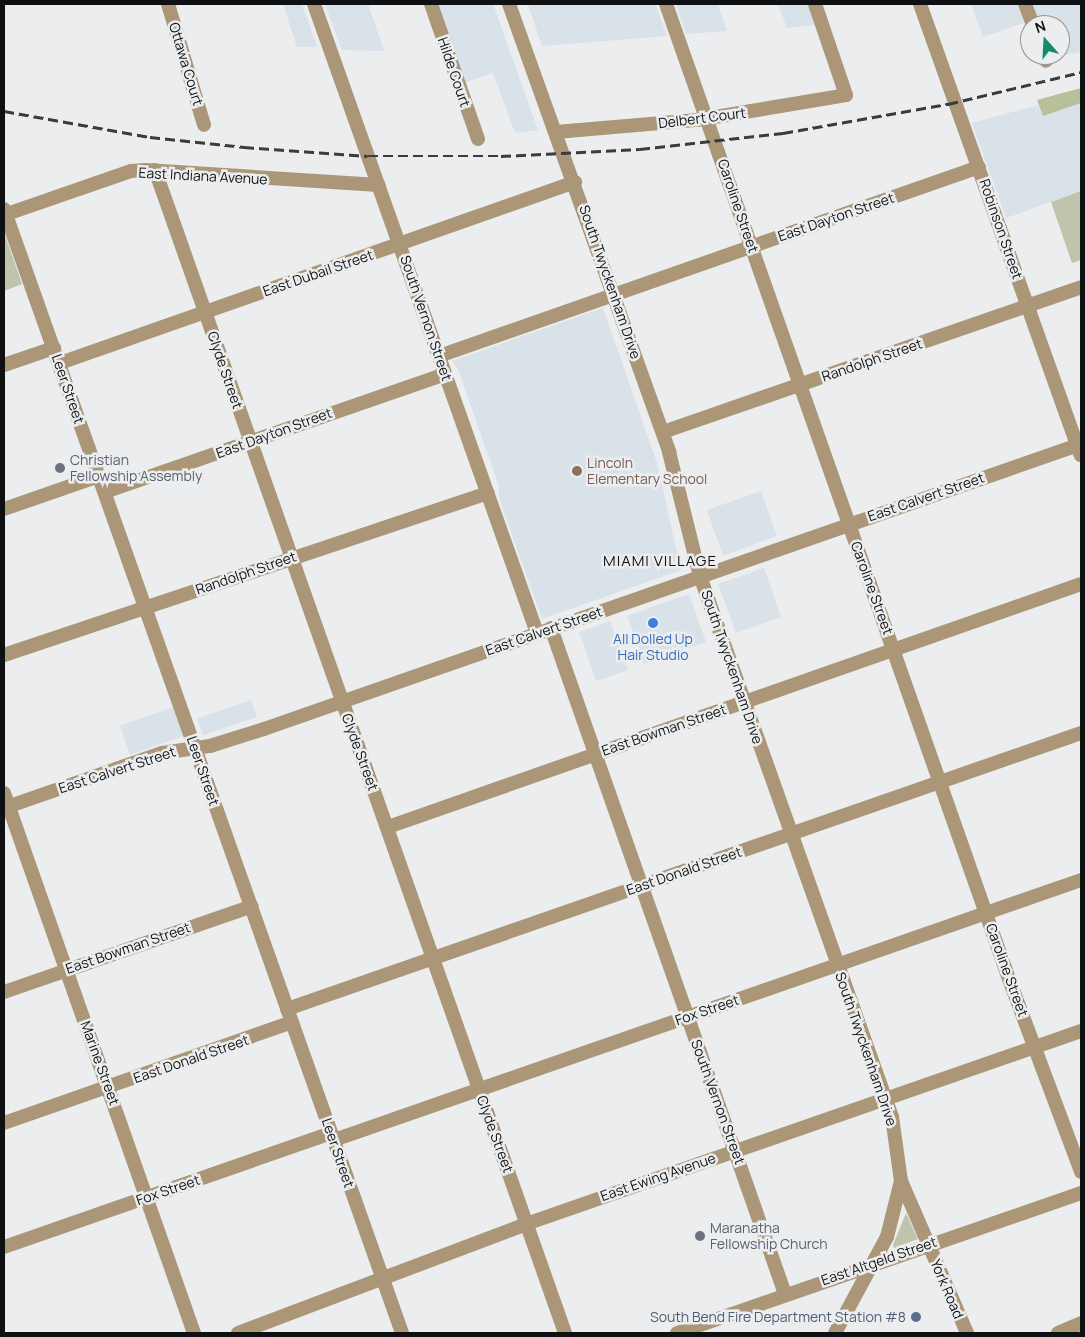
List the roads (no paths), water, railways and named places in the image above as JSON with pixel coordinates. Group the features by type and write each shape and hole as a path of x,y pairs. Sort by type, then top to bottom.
{"street":[{"name":"Ottawa Court","path":"168,4 204,125"},
{"name":"South Vernon Street","path":"314,4 400,244 444,374 538,633"},
{"name":"Hilde Court","path":"431,4 478,139"},
{"name":"South Twyckenham Drive","path":"509,4 575,182 663,432 683,498 688,538 700,576 884,1097 896,1136 900,1181 928,1244"},
{"name":"Caroline Street","path":"666,4 986,914 1081,1172"},
{"name":"Delbert Court","path":"556,132 707,119 846,95 816,4"},
{"name":"Robinson Street","path":"920,4 1080,448"},
{"name":"East Dayton Street","path":"439,356 979,167"},
{"name":"East Indiana Avenue","path":"4,213 131,172 155,170 378,185"},
{"name":"Clyde Street","path":"155,170 565,1333"},
{"name":"East Dubail Street","path":"60,363 575,182"},
{"name":"Leer Street","path":"4,213 60,363 402,1333"},
{"name":"Randolph Street","path":"663,432 1081,287"},
{"path":"4,365 54,348"},
{"name":"East Dayton Street","path":"105,492 444,374"},
{"name":"East Calvert Street","path":"5,803 162,753 225,742 849,524 1080,448"},
{"path":"4,509 99,476"},
{"name":"Randolph Street","path":"4,655 488,493"},
{"name":"East Bowman Street","path":"388,827 1081,584"},
{"name":"South Vernon Street","path":"551,628 736,1150 785,1294"},
{"name":"East Donald Street","path":"4,1123 108,1087 433,958 1081,732"},
{"name":"Marine Street","path":"5,803 108,1087 194,1333"},
{"name":"Fox Street","path":"4,1247 146,1197 479,1090 1081,880"},
{"name":"East Bowman Street","path":"4,992 252,906"},
{"name":"East Ewing Avenue","path":"238,1333 526,1224 884,1097 1081,1031"},
{"path":"835,1333 889,1229 900,1181"},
{"name":"East Altgeld Street","path":"677,1333 873,1263 1081,1193"},
{"name":"York Road","path":"928,1244 967,1333"},
{"path":"1058,1333 1081,1323"}],"railway":[{"path":"4,111 150,137 244,147 368,156 501,156 640,149 783,133 948,104 1081,72"}],"place":[{"name":"Christian Fellowship Assembly","path":"60,468"},
{"name":"Lincoln Elementary School","path":"577,471"},
{"name":"All Dolled Up Hair Studio","path":"653,623"},
{"name":"Maranatha Fellowship Church","path":"700,1236"},
{"name":"South Bend Fire Department Station #8","path":"916,1317"}],"district":[{"name":"MIAMI VILLAGE","path":"660,561"}]}
